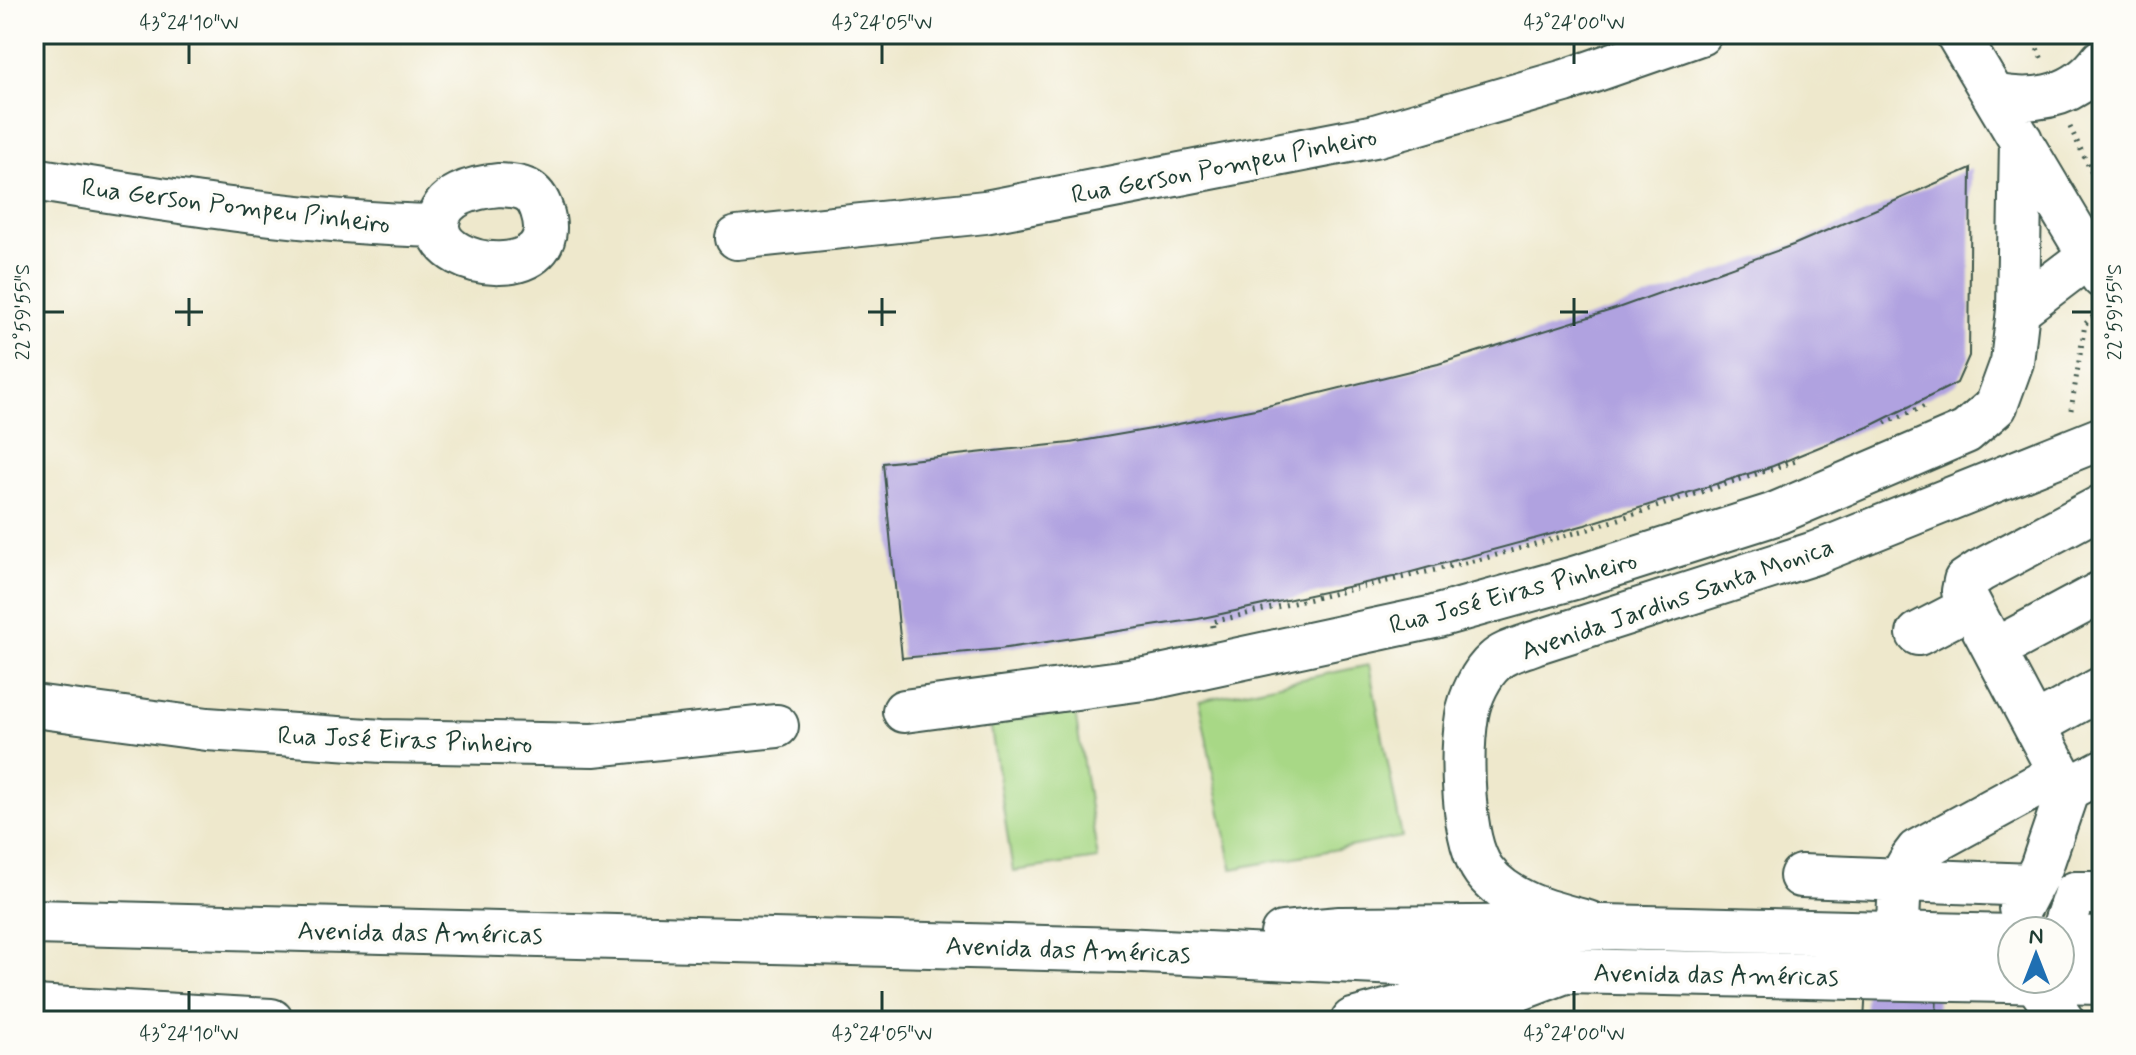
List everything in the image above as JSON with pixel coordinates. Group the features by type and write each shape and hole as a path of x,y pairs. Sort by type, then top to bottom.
{"main road":[{"name":"Avenida das Américas","path":"34,922 1122,950 1565,971 1996,979"},
{"path":"1122,950 1340,929 1605,927 1996,937"},
{"path":"2076,938 2102,939"},
{"path":"1353,1021 1416,1004 1504,994 1565,971"},
{"name":"Avenida das Américas","path":"2076,981 2102,982"},
{"path":"34,1008 271,1021"}],"street":[{"name":"Rua Gerson Pompeu Pinheiro","path":"737,238 985,212 1375,136 1565,81 1700,34"},
{"path":"1957,34 2021,140 2092,244 2018,310"},
{"path":"1997,96 2023,100 2053,96 2090,76 2102,60"},
{"name":"Rua José Eiras Pinheiro","path":"904,711 1151,678 1434,617 1574,578 1772,515 1924,453 1966,432 1996,406 2012,362 2018,310 2021,140"},
{"name":"Rua Gerson Pompeu Pinheiro","path":"34,179 182,203 371,224 438,226"},
{"name":"Avenida Jardins Santa Monica","path":"1605,927 1551,913 1509,894 1485,873 1473,853 1465,771 1467,714 1476,686 1495,660 1534,643 1815,553 2090,443"},
{"path":"2077,778 2035,725 1963,591 1965,581 2102,506"},
{"path":"1996,649 2102,592"},
{"path":"1918,634 1970,607"},
{"path":"2035,725 2102,688"},
{"name":"Rua José Eiras Pinheiro","path":"34,706 207,729 382,741 593,745 777,726"},
{"path":"1898,934 1900,879 1906,864 1917,851 1981,818 2077,778"},
{"path":"2019,915 2077,778"},
{"path":"1981,818 1989,843 1987,883"},
{"path":"2074,915 2088,893 2085,871 2102,861"},
{"path":"1801,876 2032,885"},
{"path":"2045,995 2063,1021"}],"path":[{"path":"2090,443 2068,422 2078,382 2085,324 2102,307"},
{"path":"1874,428 1934,402"},
{"path":"1219,663 1212,622 1482,559 1589,529 1807,456"}],"green space":[{"path":"1369,665 1402,837 1232,869 1199,701"},
{"path":"1075,712 1098,859 1013,871 990,722"}],"building":[{"path":"1971,168 1969,356 1957,383 1868,427 1773,466 1585,525 1393,577 1198,619 1000,649 902,658 883,463 1070,443 1163,427 1255,409 1438,364 1615,309 1793,245"},
{"path":"1866,988 1937,991 1936,1021 1864,1021"}]}
